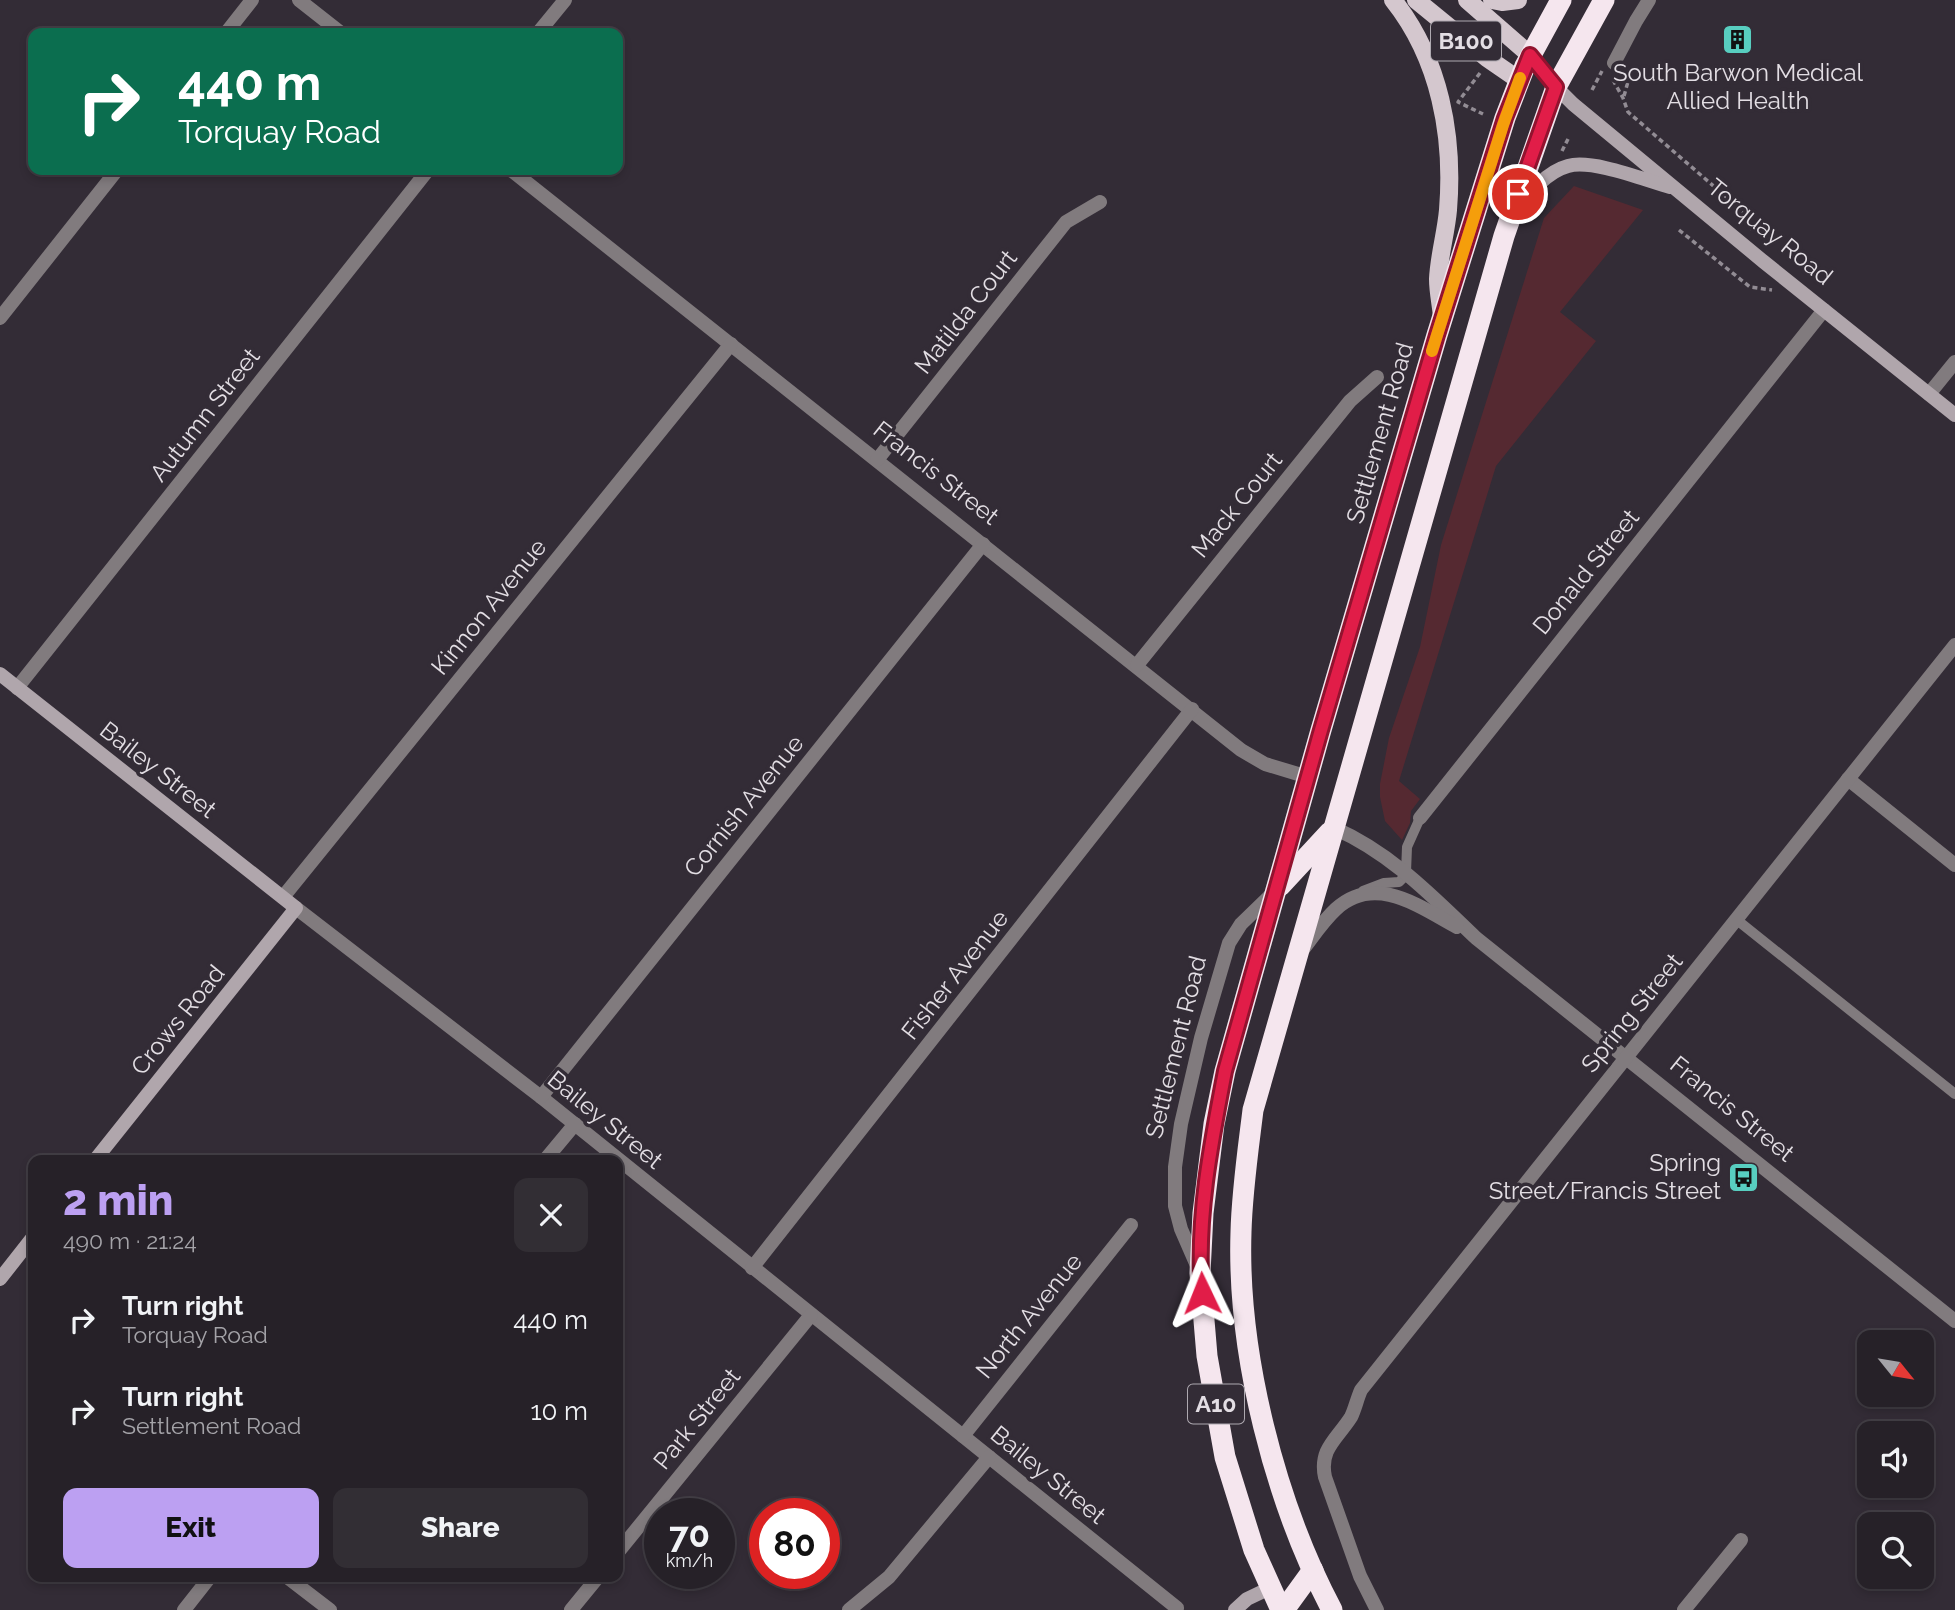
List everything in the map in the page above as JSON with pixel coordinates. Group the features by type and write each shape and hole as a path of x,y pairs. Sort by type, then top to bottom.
{"highway":[{"name":"Settlement Road","path":"1283,1610 1270,1588 1248,1535 1225,1457 1208,1356 1200,1273 1203,1213 1217,1111 1225,1071 1308,777 1443,317 1519,80 1561,0"},
{"name":"A10","path":"1332,1610 1283,1493 1265,1429 1250,1351 1241,1261 1243,1195 1254,1110 1504,236 1556,87 1604,0"},
{"name":"Torquay Road","path":"1530,55 1556,87"},
{"name":"B100","path":"1519,80 1556,87"},
{"name":"Francis Street","path":"1308,777 1345,786"},
{"path":"1276,890 1334,828"},
{"path":"1270,1588 1313,1570"},
{"path":"1283,1610 1313,1570"}],"main road":[{"path":"1393,0 1411,25 1442,102 1449,168 1447,215 1438,283 1443,317"},
{"name":"B100","path":"1416,0 1487,58 1519,80"},
{"name":"Torquay Road","path":"1467,0 1530,55"},
{"path":"1492,0 1518,0"}],"street":[{"path":"230,28 252,0"},
{"path":"299,0 335,28"},
{"path":"542,28 565,0"},
{"path":"1607,66 1649,0"},
{"name":"Torquay Road","path":"1556,87 1675,188 1955,415"},
{"path":"1504,236 1532,191 1549,175 1566,166 1604,168 1675,188"},
{"path":"0,318 113,175"},
{"name":"Autumn Street","path":"18,688 424,175"},
{"name":"Francis Street","path":"517,175 1250,757 1308,777"},
{"name":"Matilda Court","path":"877,460 1066,222 1100,202"},
{"name":"Donald Street","path":"1420,818 1824,310"},
{"name":"Kinnon Avenue","path":"283,897 731,344"},
{"path":"1929,394 1955,362"},
{"name":"Mack Court","path":"1137,666 1350,401 1377,377"},
{"name":"Cornish Avenue","path":"541,1097 983,544"},
{"name":"Spring Street","path":"1377,1610 1360,1576 1323,1470 1328,1448 1352,1415 1369,1378 1955,645"},
{"name":"Bailey Street","path":"0,674 613,1155"},
{"name":"Fisher Avenue","path":"752,1268 1192,709"},
{"path":"1848,779 1955,865"},
{"name":"Francis Street","path":"1334,828 1363,842 1406,873 1476,938 1955,1321"},
{"name":"Settlement Road","path":"1200,1273 1181,1229 1175,1206 1175,1167 1181,1124 1201,1038 1229,943 1241,924 1276,890"},
{"name":"Francis Street","path":"1296,960 1332,913 1360,896 1392,895 1407,900 1476,938"},
{"name":"Crows Road","path":"99,1155 296,908"},
{"path":"549,1155 575,1124"},
{"name":"Bailey Street","path":"623,1163 1177,1608"},
{"name":"North Avenue","path":"963,1436 1131,1225"},
{"path":"0,1279 28,1243"},
{"name":"Park Street","path":"623,1546 811,1315"},
{"path":"849,1610 889,1577 989,1457"},
{"path":"1684,1610 1741,1540"},
{"path":"184,1610 205,1582"},
{"path":"294,1582 330,1610"},
{"path":"571,1610 594,1582"},
{"path":"1235,1610 1242,1602 1270,1588"}],"lane":[{"name":"Donald Street","path":"1406,873 1407,847 1420,818"},
{"path":"1332,913 1355,894 1384,883 1399,882 1406,873"},
{"path":"1737,920 1955,1094"}],"path":[{"path":"1592,90 1607,66"},
{"path":"1607,66 1628,112 1747,215"},
{"path":"1480,72 1458,102 1483,114"},
{"path":"1559,155 1569,137"},
{"path":"1679,230 1750,287"}],"shaded area":[{"path":"1574,186 1643,210 1560,312 1596,341 1496,466 1399,781 1420,799 1411,811 1410,823 1402,840 1385,821 1380,797 1389,738 1420,647 1441,545 1544,218"}],"slow traffic":[{"path":"1432,351 1520,78"}],"place":[{"name":"South Barwon Medical Allied Health","path":"1738,39"},
{"name":"Spring Street/Francis Street","path":"1744,1177"}],"route":[{"path":"1202,1293 1200,1273 1203,1213 1214,1124 1225,1071 1321,730 1437,335 1505,118 1530,55 1556,87 1518,194"}]}
